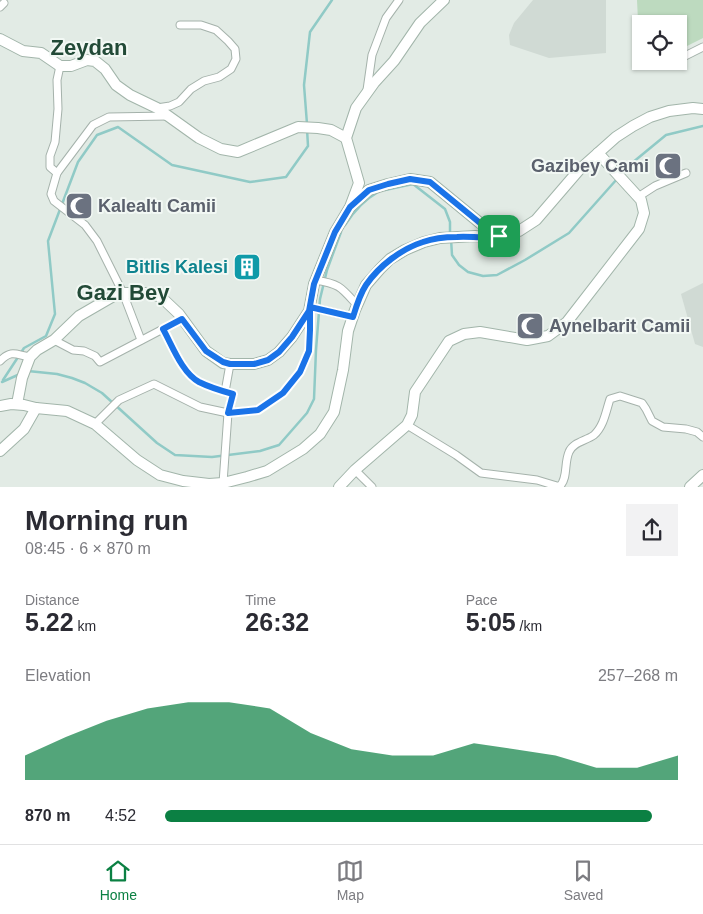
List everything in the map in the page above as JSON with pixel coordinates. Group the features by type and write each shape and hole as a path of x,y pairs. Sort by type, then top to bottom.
{"street":[{"path":"366,93 372,55 386,18 399,0"},
{"path":"95,424 119,400 154,384 200,407 228,413 258,410 283,393 300,372 309,351 311,308 317,280 335,232 350,207 359,183 346,138 356,108 366,93 394,61 420,23 444,0"},
{"path":"157,108 179,102 191,89 204,81 219,77 231,69 236,59 235,49 216,30 201,25 180,25"},
{"path":"0,38 22,51 41,53 60,66 71,66 87,60 95,61 105,69 116,85 130,95 157,108 198,138 221,149 238,152 298,127 331,130 346,138"},
{"path":"687,55 703,47"},
{"path":"57,173 50,167 50,156 55,142 58,109 57,80 60,66"},
{"path":"0,406 24,404 36,408 67,411 95,424 137,460 160,474 183,481 209,484 223,483 267,471 304,449 320,434 334,412 344,370 348,331 357,305 366,286 390,259 424,242 440,238 475,236 490,238 519,230 536,220 579,170 616,137 632,126 650,117 669,111 693,108 703,109"},
{"path":"142,340 123,293 97,241 85,225 54,201 51,194 57,173 93,125 109,117 168,116"},
{"path":"338,486 407,425 412,415 415,392 449,341 464,334 480,332 527,340 548,336 567,322 639,229 644,213 641,200 598,153"},
{"path":"638,197 656,186 686,173"},
{"path":"350,207 369,190 410,179 430,182 499,236"},
{"path":"317,280 338,285 357,305"},
{"path":"17,404 27,360 37,350 54,340 79,316 116,294 148,293 161,297 182,319 206,351 223,362 230,364 254,364 268,360 279,352 292,337 311,308"},
{"path":"311,308 353,317"},
{"path":"54,340 73,350 84,351 95,356 100,362 182,319"},
{"path":"163,329 182,365 190,375 198,382 233,394 228,413 223,483"},
{"path":"0,361 6,355 14,353 27,360"},
{"path":"225,392 230,364"},
{"path":"407,425 456,454 481,473 537,480 557,486 560,486 564,481 569,452 575,445 593,436 600,428 610,399 620,396 642,403 652,421 663,427 697,432 703,437"},
{"path":"0,451 24,429 36,408"},
{"path":"355,470 372,486"},
{"path":"690,486 703,475"}],"shaded area":[{"path":"533,0 606,0 606,53 549,58 510,45 509,35 514,23"},
{"path":"703,283 703,347 695,344 681,294"}],"green space":[{"path":"637,0 703,0 703,38 687,46 687,15 638,15"}],"waterway":[{"path":"307,124 304,85 310,32 332,0"},
{"path":"621,175 632,163 666,135 703,126"},
{"path":"3,380 24,348 46,336 55,314 48,241 78,162 97,135 118,127 172,165 250,182 286,177 308,146 307,129"},
{"path":"451,239 452,255 459,265 468,272 483,276 497,275 569,233 617,179"},
{"path":"385,190 413,184 445,209 450,222 450,234"},
{"path":"345,225 360,206 378,192"},
{"path":"28,371 57,374 85,383 102,393 157,443 175,455 212,457 260,451 279,445 307,413 314,399 320,299 327,270 341,232"},
{"path":"2,382 20,374"}],"place":[{"name":"Gazibey Cami","path":"668,166"},
{"name":"Kalealtı Camii","path":"79,206"},
{"name":"Bitlis Kalesi","path":"247,267"},
{"name":"Aynelbarit Camii","path":"530,326"}],"district":[{"name":"Zeydan","path":"89,47"},
{"name":"Gazi Bey","path":"123,292"}],"route":[{"path":"410,179 430,182 499,236 490,238 458,236 440,238 405,250 390,259 366,286 353,317 310,307 309,351 300,372 283,393 258,410 228,413 233,394 198,382 190,375 182,365 163,329 182,319 206,351 223,362 230,364 254,364 268,360 279,352 292,337 309,311 314,284 335,232 350,207 369,190 388,184 410,179"}]}
